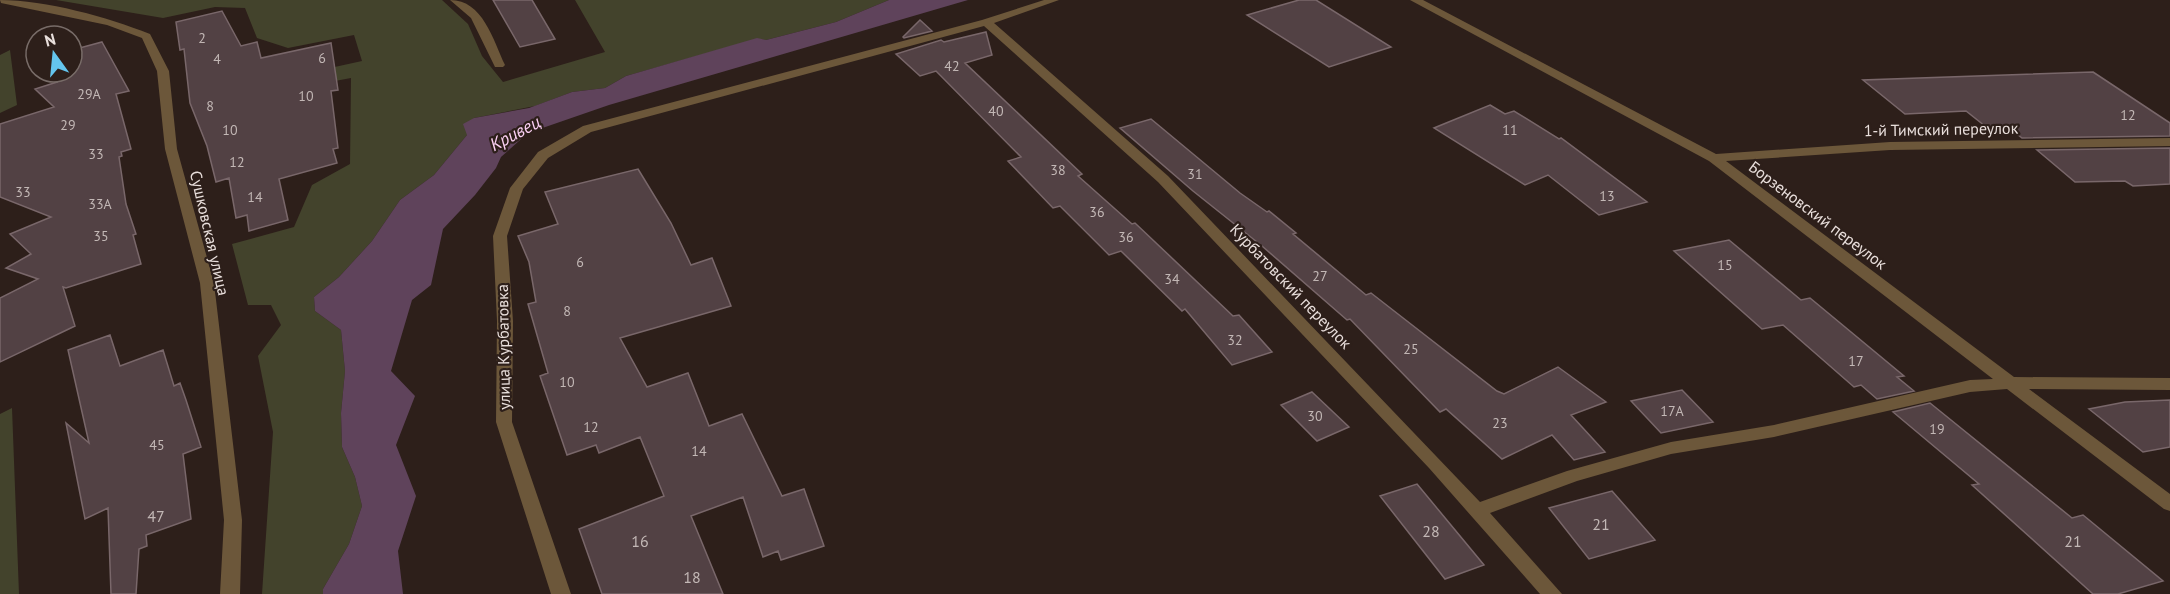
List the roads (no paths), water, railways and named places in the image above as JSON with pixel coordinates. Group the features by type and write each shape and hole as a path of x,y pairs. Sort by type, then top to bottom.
{"street":[{"name":"Сушковская улица","path":"1,0 110,22 146,36 163,71 171,149 207,283 232,520 230,594"},
{"path":"455,0 476,16 499,66"},
{"name":"улица Курбатовка","path":"561,594 504,422 505,321 500,236 516,188 543,155 587,129 986,22 1054,0"},
{"name":"Борзеновский переулок","path":"1415,0 1714,158 2170,504"},
{"name":"Курбатовский переулок","path":"986,22 1163,179 1435,463 1552,594"},
{"name":"1-й Тимский переулок","path":"1714,158 1890,146 2170,142"},
{"path":"1477,510 1573,476 1671,448 1774,431 1970,386 2008,383 2170,384"}],"water":[{"name":"Кривец","path":"889,0 968,0 609,105 528,133 501,157 496,168 475,195 443,229 431,285 412,300 391,371 415,396 396,445 416,496 398,551 403,594 323,594 323,589 349,544 362,506 355,477 342,447 341,413 345,371 341,330 315,311 314,297 339,277 372,241 400,200 434,175 467,135 463,124 474,118 529,108 572,92 605,88 626,76 757,38 766,40 836,22"}]}
